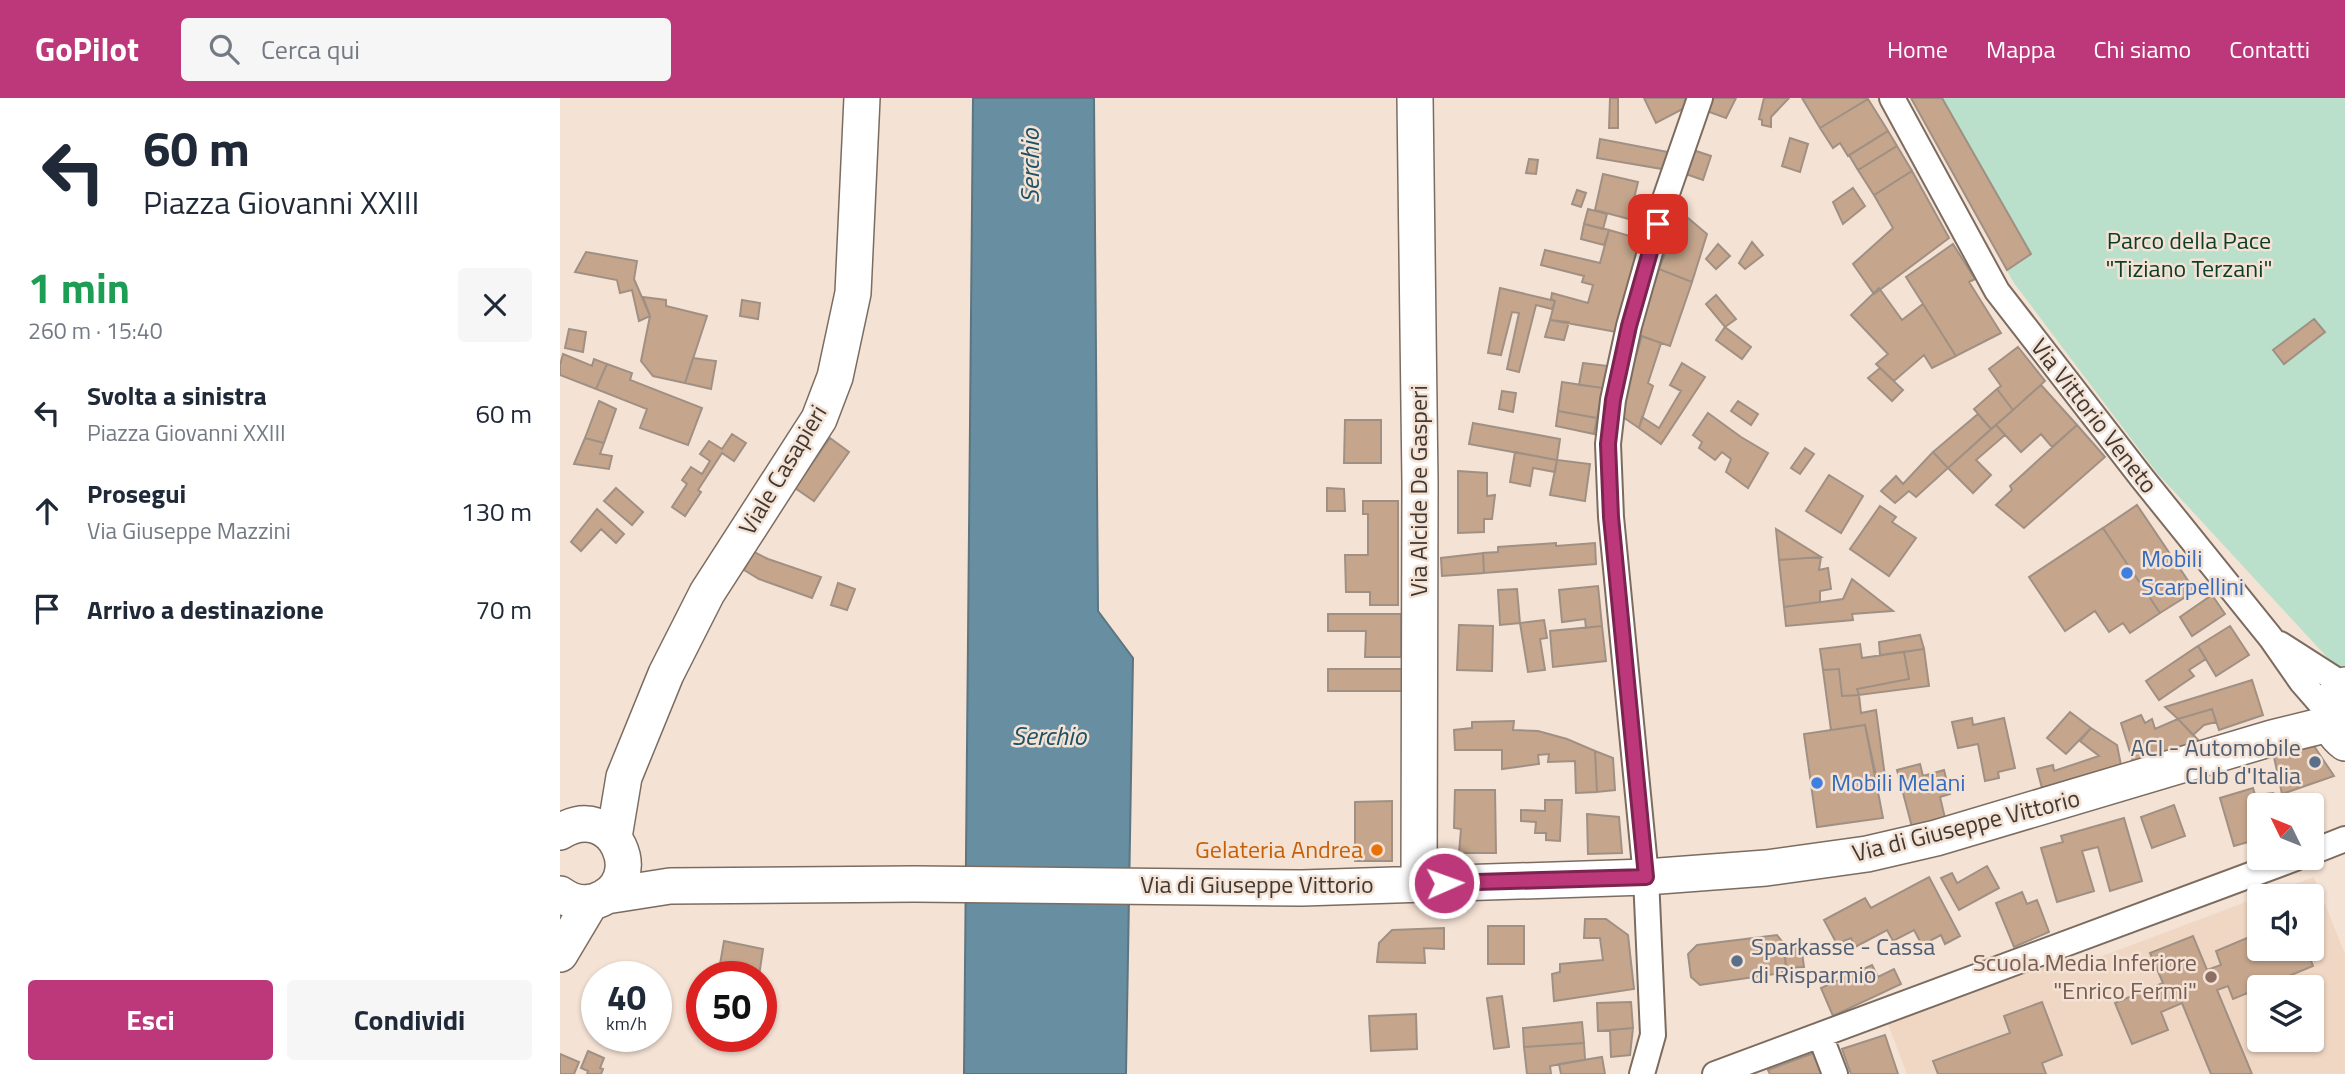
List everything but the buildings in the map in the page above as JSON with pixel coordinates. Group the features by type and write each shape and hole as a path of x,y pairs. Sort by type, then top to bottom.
{"main road":[{"name":"Viale Casapieri","path":"624,777 666,674 690,625 707,593 819,419 835,377 853,293 862,98"},
{"name":"Via Alcide De Gasperi","path":"1415,98 1420,483 1419,884"},
{"name":"Via di Giuseppe Vittorio","path":"586,897 670,886 914,884 1302,888 1646,877 1776,867 1905,846 1962,832 2272,738 2340,721"},
{"path":"570,828 592,814 624,777"},
{"path":"560,954 586,897 618,884 624,867 619,848 624,777"},
{"path":"570,828 598,826 643,874 670,886"}],"street":[{"path":"1642,1074 1653,1035 1646,877 1611,517 1608,444 1613,400 1629,326 1665,199 1700,98"},
{"name":"Via Vittorio Veneto","path":"1892,98 1997,290 2151,489 2271,638 2301,681 2340,721"},
{"path":"2324,847 2345,839"},
{"path":"1715,1074 2264,870"},
{"path":"1820,1035 1835,1074"}],"shaded area":[{"name":"Scuola Media Inferiore \"Enrico Fermi\"","path":"2314,877 2317,884 2295,884"},
{"name":"Scuola Media Inferiore \"Enrico Fermi\"","path":"2247,902 2247,961 2324,961 2324,902 2345,954 2345,1074 1907,1074 1888,1024 2068,953 2073,967"}],"green space":[{"name":"Parco della Pace \"Tiziano Terzani\"","path":"1911,98 2345,98 2345,666 2337,668 2157,473 2014,283"}],"water":[{"name":"Serchio","path":"973,98 1094,98 1098,611 1133,658 1126,1074 964,1074"}],"place":[{"name":"Mobili Scarpellini","path":"2127,573"},
{"name":"ACI - Automobile Club d'Italia","path":"2315,762"},
{"name":"Mobili Melani","path":"1817,783"},
{"name":"Gelateria Andrea","path":"1377,850"},
{"name":"Sparkasse - Cassa di Risparmio","path":"1737,961"},
{"name":"Scuola Media Inferiore \"Enrico Fermi\"","path":"2211,977"}],"route":[{"path":"1444,883 1646,877 1611,517 1608,444 1613,400 1629,326 1658,224"}]}
